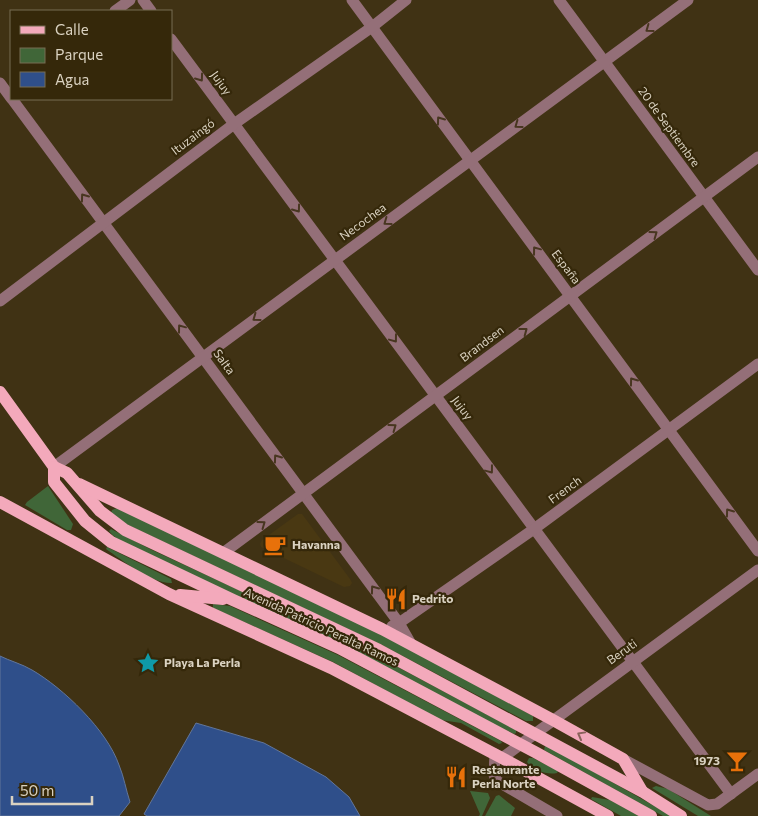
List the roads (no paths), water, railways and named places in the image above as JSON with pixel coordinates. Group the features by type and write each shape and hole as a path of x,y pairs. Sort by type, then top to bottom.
{"main road":[{"path":"0,392 54,467"},
{"name":"Avenida Patricio Peralta Ramos","path":"651,816 347,652 111,542 94,529 75,509 54,482 54,467 67,472 100,511 125,530 365,643 643,792 681,816"},
{"name":"Avenida Patricio Peralta Ramos","path":"74,482 411,644 623,759"},
{"path":"0,502 169,594 325,665 499,756 608,816"},
{"path":"75,509 96,553"},
{"path":"169,594 233,600"},
{"path":"623,759 643,792"},
{"path":"553,785 596,786"}],"street":[{"path":"116,10 130,0"},
{"name":"España","path":"352,0 758,551"},
{"name":"Ituzaingó","path":"0,301 234,124 372,27 406,0"},
{"name":"20 de Septiembre","path":"559,0 758,270"},
{"name":"Necochea","path":"54,467 688,0"},
{"name":"Jujuy","path":"172,40 731,794"},
{"name":"Salta","path":"13,100 102,223 304,493 399,623 411,644"},
{"name":"Brandsen","path":"223,553 758,157"},
{"name":"French","path":"382,630 399,623 534,529 758,364"},
{"name":"Beruti","path":"499,756 520,744 758,570"},
{"path":"499,756 494,775 497,781 557,816"},
{"name":"Avenida Patricio Peralta Ramos","path":"623,759 708,805 713,806 731,794"},
{"path":"731,794 758,774"}],"water":[{"path":"0,656 32,670 57,688 83,711 105,738 119,765 130,802 119,816 0,816"},
{"path":"196,723 264,743 326,777 349,797 360,816 147,816 144,814"}],"place":[{"name":"Havanna","path":"275,545"},
{"name":"Pedrito","path":"396,599"},
{"name":"Playa La Perla","path":"148,663"},
{"name":"1973","path":"737,761"},
{"name":"Restaurante Perla Norte","path":"456,777"}]}
